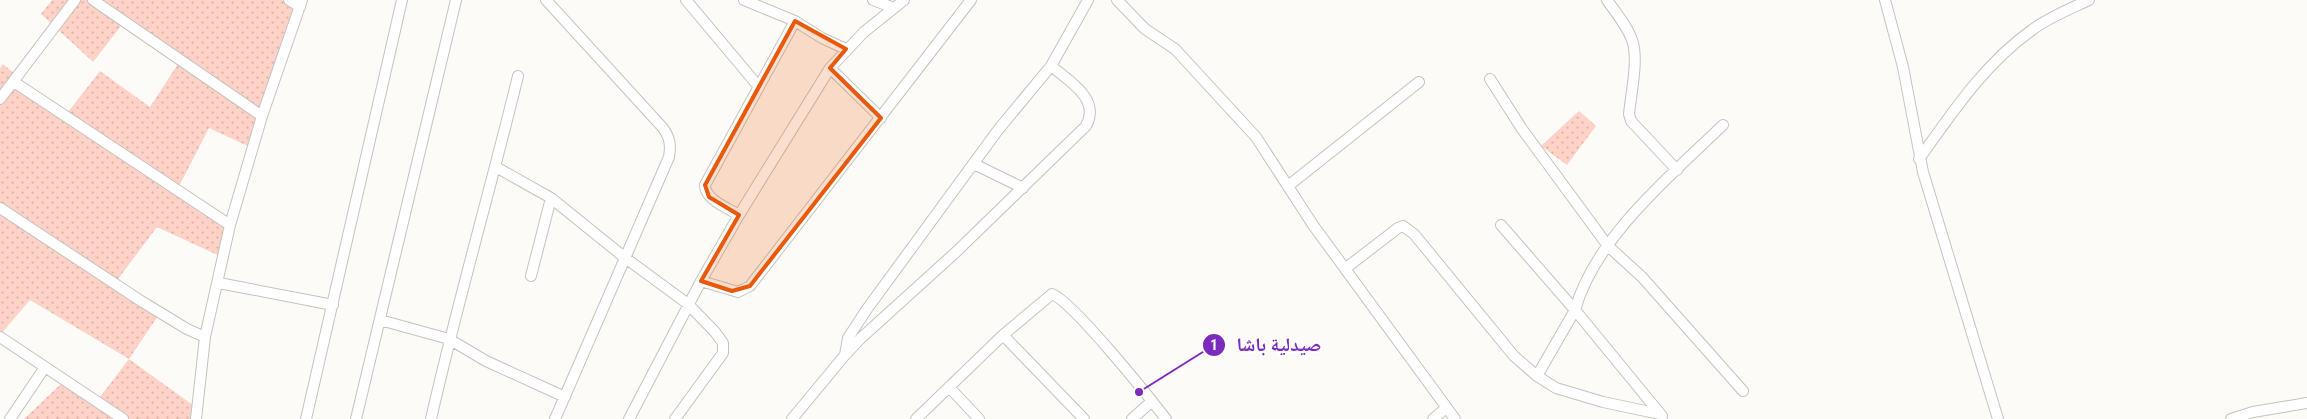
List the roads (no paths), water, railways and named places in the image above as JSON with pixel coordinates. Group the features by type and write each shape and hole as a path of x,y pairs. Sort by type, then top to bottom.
{"street":[{"path":"0,99 75,0"},
{"path":"93,0 262,116"},
{"path":"196,419 205,337 219,283 230,225 262,116 301,4 289,0"},
{"path":"306,419 402,0"},
{"path":"356,419 456,0"},
{"path":"546,0 663,128 670,142 669,157 555,419"},
{"path":"686,0 759,86"},
{"path":"744,0 795,21 822,38 846,49"},
{"path":"873,0 894,8"},
{"path":"630,419 688,304 739,215 830,68 846,49 904,0"},
{"path":"702,281 738,292 750,286 971,0"},
{"path":"845,355 848,338 867,309 998,130 1051,66 1088,0"},
{"path":"1117,0 1145,29 1175,49 1256,137 1313,225 1346,268 1397,342 1456,419"},
{"path":"1607,0 1625,26 1633,43 1634,57 1629,114 1631,121 1676,170"},
{"path":"1885,0 1903,68 1919,159 1998,419"},
{"path":"1919,159 1980,79 2009,49 2032,29 2058,14 2089,0"},
{"path":"739,215 709,197 705,192 705,186 795,21"},
{"path":"792,419 860,339 1072,142 1090,118 1091,111 1086,98 1051,66"},
{"path":"830,68 881,118"},
{"path":"431,419 449,339 496,167 518,76"},
{"path":"1490,79 1522,130 1608,246 1642,277 1743,391"},
{"path":"14,82 230,225"},
{"path":"1288,186 1419,82"},
{"path":"1537,376 1575,310 1582,287 1608,246 1634,214 1723,125"},
{"path":"974,164 1023,188"},
{"path":"496,167 551,198 624,257 688,304 723,343 722,352 675,419"},
{"path":"531,276 551,198"},
{"path":"0,208 148,305 187,329 205,337"},
{"path":"1501,225 1575,310 1662,417"},
{"path":"1346,268 1398,228 1403,226 1408,228 1514,356 1537,376 1556,388 1594,400 1662,417"},
{"path":"219,283 333,306"},
{"path":"916,419 948,386 1003,335 1047,296 1052,294 1086,326 1166,419"},
{"path":"867,309 888,314"},
{"path":"380,320 449,339 486,361 565,397"},
{"path":"1003,335 1084,419"},
{"path":"0,337 123,419"},
{"path":"10,419 45,367"},
{"path":"948,386 979,419"},
{"path":"1132,419 1152,401"},
{"path":"2231,419 2261,410 2307,403"},
{"path":"1433,419 1446,408"}],"place":[{"name":"صيدلية باشا","path":"1139,392"}]}
